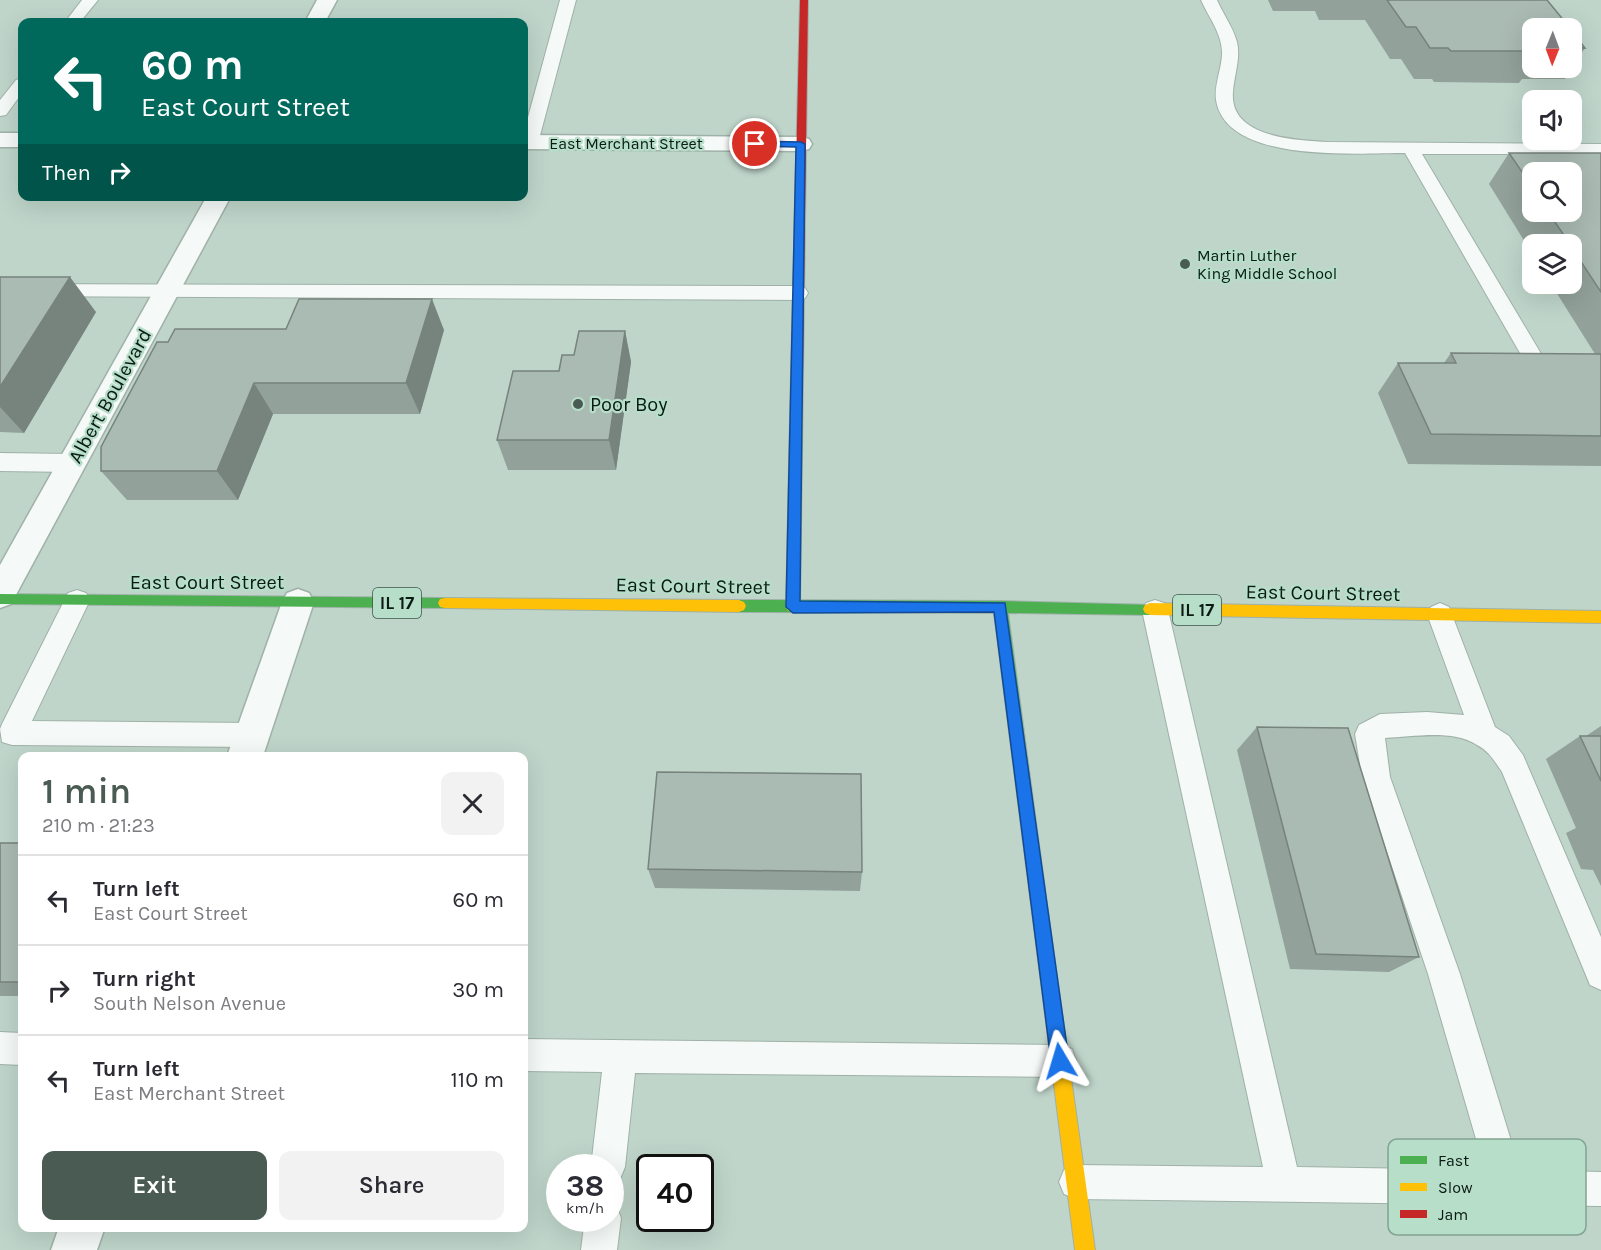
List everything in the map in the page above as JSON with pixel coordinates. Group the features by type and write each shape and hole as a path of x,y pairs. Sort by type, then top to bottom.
{"main road":[{"path":"793,607 804,0"},
{"name":"East Court Street","path":"0,597 76,600 1000,607 1601,617"},
{"path":"1000,607 1085,1250"}],"street":[{"path":"317,18 327,0"},
{"path":"0,140 18,140"},
{"name":"East Merchant Street","path":"528,142 801,144"},
{"name":"Albert Boulevard","path":"0,597 216,201"},
{"path":"249,745 298,602"},
{"path":"74,1250 80,1232"}],"lane":[{"path":"75,18 90,0"},
{"path":"528,135 568,0"},
{"path":"1209,0 1229,43 1224,99 1226,109 1233,121 1259,137 1300,146 1411,149 1601,149"},
{"path":"0,111 18,88"},
{"path":"1411,149 1535,362 1541,367 1601,369"},
{"path":"0,290 798,293"},
{"path":"0,462 72,463"},
{"path":"76,600 12,733 249,745"},
{"path":"1155,610 1284,1185"},
{"path":"1440,615 1485,735"},
{"path":"1493,1139 1444,974 1376,777 1369,734 1380,726 1465,726 1485,735 1499,745 1513,764 1601,974"},
{"path":"0,1048 18,1048"},
{"path":"528,1055 1060,1061"},
{"path":"609,1154 620,1056"},
{"path":"1076,1182 1388,1186"},
{"path":"1586,1189 1601,1189"},
{"path":"599,1250 601,1232"}],"building":[{"path":"1387,0 1547,0 1562,18 1522,18 1522,51 1451,51 1448,48 1430,48 1416,27 1406,27"},
{"path":"1509,153 1601,153 1601,292 1582,263 1582,234 1563,234 1555,222 1582,222 1582,162 1522,162 1522,172"},
{"path":"0,277 70,277 0,387"},
{"path":"299,299 432,299 406,383 254,383 217,471 101,471 101,447 157,342 168,342 175,329 286,329"},
{"path":"579,331 625,331 609,440 497,440 513,371 559,371 562,355 574,355"},
{"path":"1451,353 1601,354 1601,436 1431,434 1398,363 1456,363"},
{"path":"1257,727 1348,728 1419,957 1316,954"},
{"path":"1580,736 1601,736 1601,781"},
{"path":"657,772 861,774 862,872 648,869"},
{"path":"0,843 18,843 18,982 0,982"}],"traffic: fast":[{"path":"0,599 445,603"},
{"path":"739,606 1150,609"},
{"path":"1000,607 1040,912"}],"traffic: slow":[{"path":"793,607 797,372"},
{"path":"445,603 739,606"},
{"path":"1150,609 1601,617"},
{"path":"1040,912 1085,1250"}],"traffic: jam":[{"path":"797,372 804,0"}],"place":[{"name":"Martin Luther King Middle School","path":"1185,264"},
{"name":"Poor Boy","path":"578,404"}],"route":[{"path":"755,144 801,144 793,607 1000,607 1060,1061"}]}
